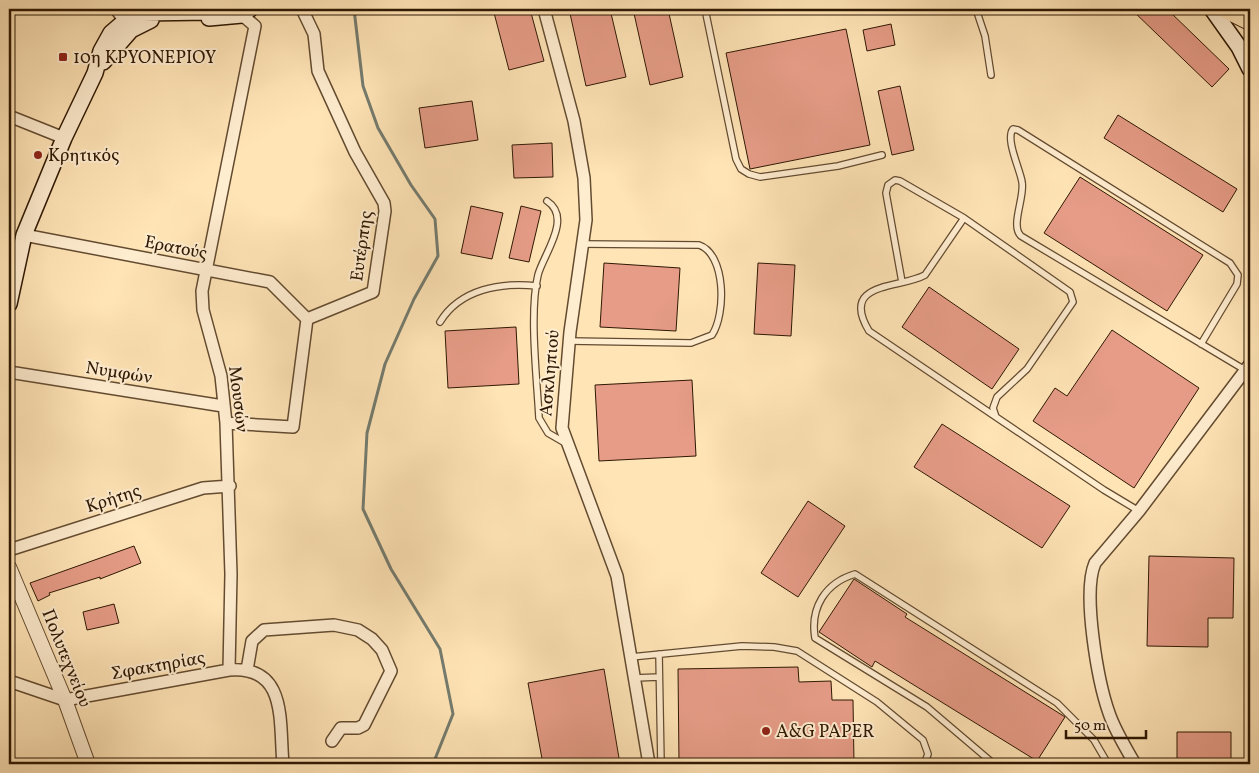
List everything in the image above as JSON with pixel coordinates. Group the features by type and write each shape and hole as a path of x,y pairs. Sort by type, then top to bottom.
{"highway":[{"path":"1228,9 1250,20"}],"main road":[{"path":"9,304 24,235 64,138 94,73 100,50 111,33 124,20 142,13 209,12 222,9"},
{"path":"1212,9 1239,47 1250,69"},
{"path":"124,20 150,20 246,12"}],"street":[{"name":"Ευτέρπης","path":"302,9 314,34 318,70 354,152 384,203 385,211 373,292 307,320"},
{"name":"Ασκληπιού","path":"544,9 574,121 584,178 586,220 569,341 562,428 617,576 636,678 649,764"},
{"name":"Μουσών","path":"228,670 231,574 230,486 226,423 221,376 203,310 202,291 255,26 246,12"},
{"path":"9,116 64,138"},
{"name":"Ερατούς","path":"24,235 270,282 307,320"},
{"path":"226,423 293,426 307,320"},
{"path":"1136,764 1116,729 1105,699 1097,663 1090,582 1095,563 1139,511 1248,367"},
{"name":"Νυμφών","path":"9,372 223,406"},
{"name":"Κρήτης","path":"9,550 203,488 230,486"},
{"name":"Πολυτεχνείου","path":"9,567 13,588 65,700 88,764"},
{"path":"247,670 252,641 264,630 342,625 358,630 372,639 391,667 390,677 364,725 358,728 341,728 332,741"},
{"path":"228,670 247,670 268,680 276,694 283,764"},
{"name":"Σφακτηρίας","path":"65,700 228,670"},
{"path":"9,682 65,700"}],"lane":[{"path":"704,9 731,142 741,169 749,174 760,177 838,166 882,155"},
{"path":"976,9 985,36 991,75"},
{"path":"1201,344 1238,284 1236,269 1230,263 1018,130 1011,131 1010,137 1022,182 1022,202 1016,226 1018,234 1201,344 1248,367"},
{"path":"902,282 886,193 891,182 900,181 964,218 1066,288 1072,302 1027,369 997,397 993,408 996,417"},
{"path":"547,201 555,211 557,226 538,274 535,318 539,418 548,433 567,444"},
{"path":"964,218 925,275 878,288 865,298 861,313 869,332 1139,511"},
{"path":"569,341 691,343 712,335 721,319 718,267 713,254 707,248 699,245 583,244"},
{"path":"440,322 448,309 463,297 500,286 519,284 537,286"},
{"path":"994,764 926,707 815,638 813,622 817,606 832,585 855,574 1057,703 1094,740 1108,764"},
{"path":"631,657 742,646 774,647 797,651 877,702 923,740 928,754 925,762 918,764"},
{"path":"659,654 662,764"},
{"path":"636,678 659,677"}],"building":[{"path":"493,9 530,9 544,61 509,70"},
{"path":"569,9 610,9 626,77 586,86"},
{"path":"633,9 668,9 683,77 650,85"},
{"path":"1131,9 1167,9 1229,69 1212,87"},
{"path":"891,24 895,45 867,51 863,30"},
{"path":"846,29 870,145 750,169 726,53"},
{"path":"900,86 914,150 892,155 878,91"},
{"path":"472,101 478,140 425,148 419,108"},
{"path":"1118,115 1237,189 1223,212 1104,138"},
{"path":"552,143 553,177 514,178 512,145"},
{"path":"1080,177 1203,255 1167,311 1044,233"},
{"path":"471,206 503,213 492,259 461,253"},
{"path":"521,206 541,211 529,262 509,258"},
{"path":"604,263 680,268 676,331 600,327"},
{"path":"758,263 795,265 791,336 754,334"},
{"path":"929,287 1019,349 992,389 902,327"},
{"path":"516,327 519,384 448,388 445,331"},
{"path":"1112,330 1199,388 1134,488 1033,421 1055,388 1067,396"},
{"path":"692,380 696,456 599,461 595,385"},
{"path":"942,424 1070,506 1042,548 914,467"},
{"path":"808,501 845,526 798,597 761,573"},
{"path":"134,546 141,563 100,579 100,577 49,593 50,595 38,601 30,583"},
{"path":"1149,556 1234,558 1233,618 1208,618 1208,647 1147,646"},
{"path":"854,579 907,614 905,617 1065,717 1037,761 875,661 872,667 819,632"},
{"path":"114,604 119,623 87,630 83,612"},
{"name":"A&G PAPER","path":"798,667 799,682 831,681 832,700 853,700 854,764 679,763 678,669"},
{"path":"604,669 620,764 543,764 528,683"},
{"path":"1177,732 1231,732 1231,764 1177,764"}],"waterway":[{"path":"354,9 363,86 378,128 411,185 435,219 438,256 414,299 385,364 367,433 363,509 391,569 440,649 453,714 433,764"}],"place":[{"name":"10η ΚΡΥΟΝΕΡΙΟΥ","path":"63,57"},
{"name":"Κρητικός","path":"38,155"},
{"name":"A&G PAPER","path":"766,731"}]}
